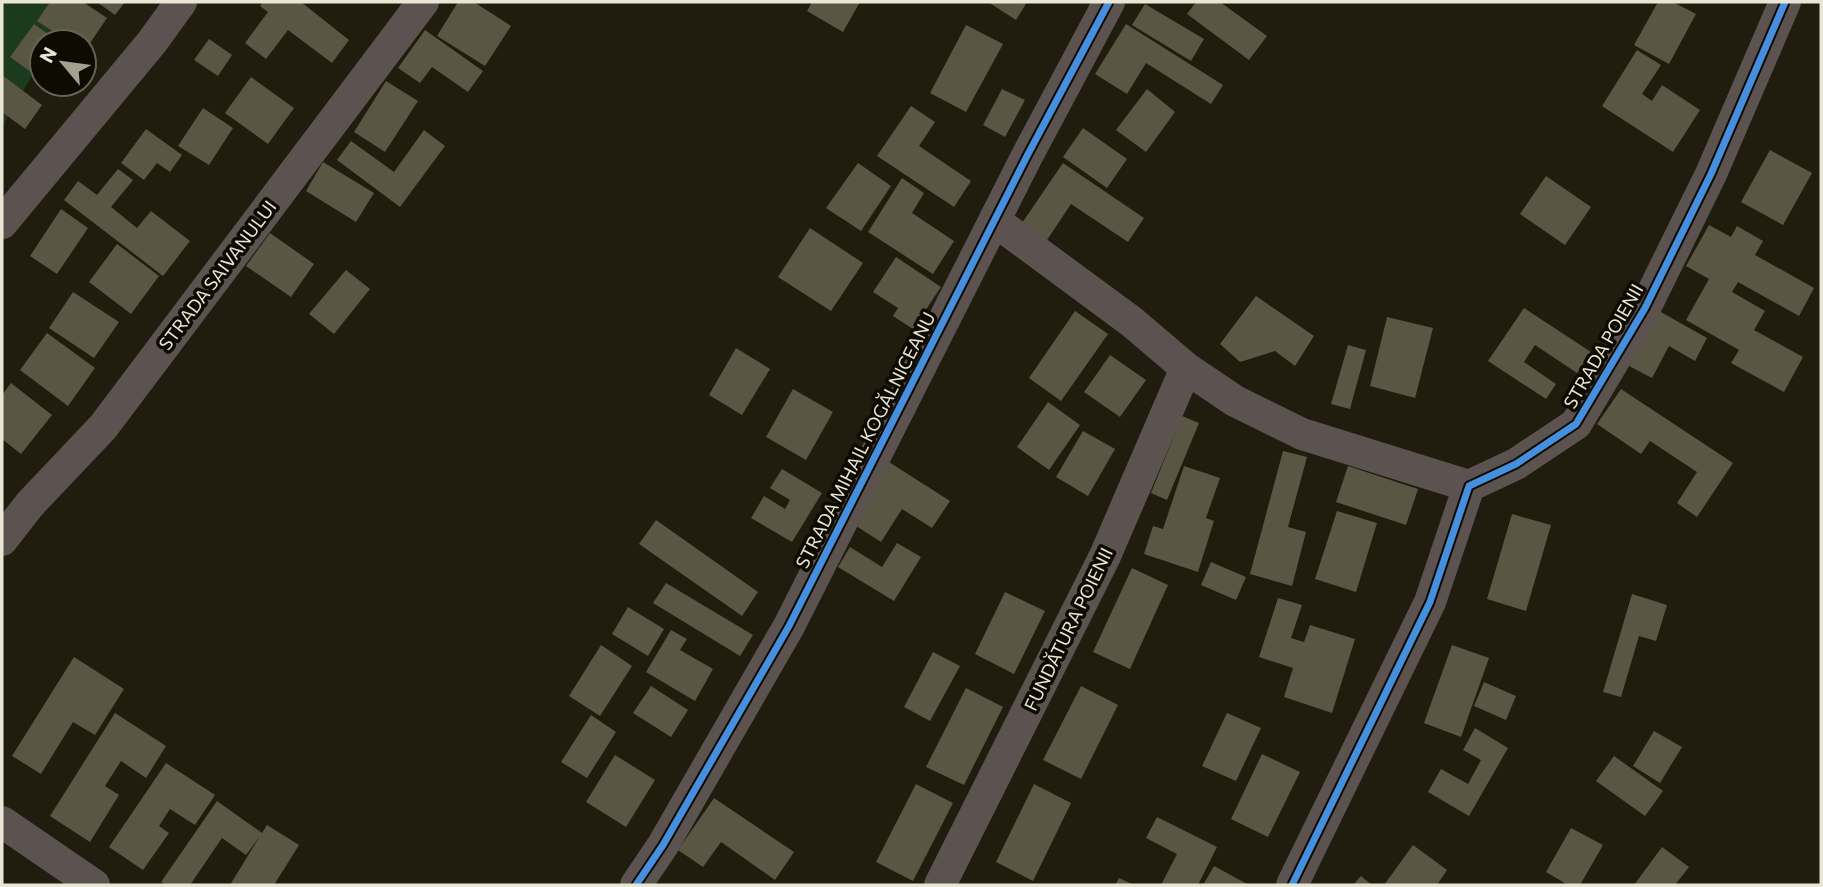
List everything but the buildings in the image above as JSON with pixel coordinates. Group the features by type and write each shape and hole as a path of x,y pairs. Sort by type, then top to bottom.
{"street":[{"path":"2,223 152,42 181,2"},
{"name":"STRADA SAIVANULUI","path":"2,540 30,504 103,427 423,2"},
{"name":"STRADA MIHAIL KOGĂLNICEANU","path":"636,885 663,845 789,626 1108,2"},
{"name":"STRADA POIENII","path":"1469,486 1516,464 1576,424 1645,308 1711,174 1785,2"},
{"path":"995,221 1132,322 1186,368 1235,401 1302,435 1469,486 1430,602 1292,885"},
{"name":"FUNDĂTURA POIENII","path":"940,885 1105,556 1186,368"},
{"path":"2,822 94,885"}],"green space":[{"path":"2,2 76,2 60,28 28,28 28,83 2,127"}],"cycle path":[{"path":"636,885 663,845 789,626 1027,156 1109,2"},
{"path":"1292,885 1430,602 1469,486 1516,464 1576,424 1645,308 1711,174 1785,2"}]}
